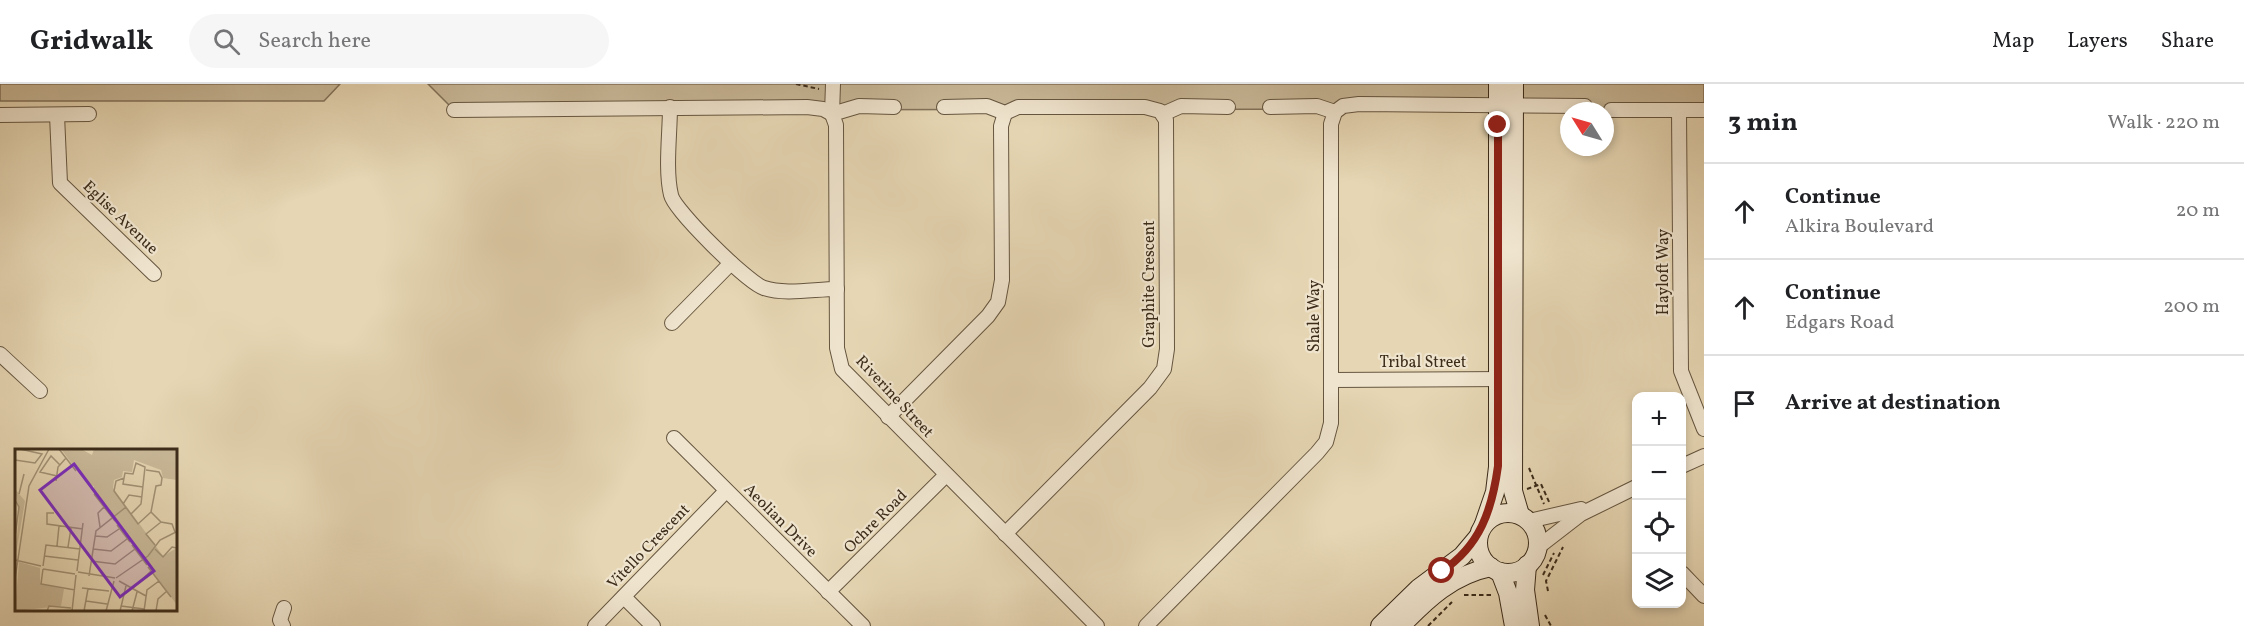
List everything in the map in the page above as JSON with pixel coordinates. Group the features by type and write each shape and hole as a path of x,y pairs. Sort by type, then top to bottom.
{"street":[{"name":"Riverine Street","path":"833,84 832,114 836,125 837,348 842,369 1097,626"},
{"path":"1498,84 1505,105 1506,379 1513,491 1524,518 1536,533 1537,548"},
{"path":"1505,105 1514,84"},
{"path":"1270,106 1317,106 1335,112 1344,106 1359,104 1560,106"},
{"path":"454,110 807,107 823,109 832,114 859,106 894,107"},
{"path":"944,107 987,106 1005,113 1018,107 1145,107 1163,114 1178,106 1228,107"},
{"path":"670,107 671,196 679,209 731,263 764,288 837,289"},
{"path":"1614,110 1704,110"},
{"name":"Hayloft Way","path":"1679,110 1681,371 1704,429"},
{"name":"Shale Way","path":"1146,626 1317,453 1329,434 1332,380 1331,124 1335,112"},
{"path":"888,417 988,316 998,302 1001,291 1001,126 1005,113"},
{"path":"0,115 89,114"},
{"name":"Graphite Crescent","path":"1005,534 1150,388 1164,369 1167,349 1167,126 1163,114"},
{"name":"Eglise Avenue","path":"57,115 60,183 154,274"},
{"path":"672,323 731,263"},
{"path":"0,354 40,391"},
{"path":"1506,379 1495,492 1481,531 1481,556 1496,570 1508,593 1514,626"},
{"name":"Tribal Street","path":"1332,380 1506,379"},
{"name":"Aeolian Drive","path":"674,438 862,626"},
{"path":"1686,464 1704,456"},
{"name":"Ochre Road","path":"828,592 946,475"},
{"name":"Vitello Crescent","path":"595,626 726,490"},
{"path":"1380,626 1419,588 1462,556 1481,531 1500,514 1524,518 1556,517 1595,505 1632,490"},
{"path":"1530,626 1526,606 1527,565 1537,548 1560,528 1595,505"},
{"path":"1401,626 1451,582 1469,572 1496,570 1515,572 1527,565"},
{"path":"1686,577 1704,596"},
{"path":"624,597 653,626"},
{"path":"283,626 280,620 284,608"}],"shaded area":[{"path":"0,84 340,84 324,101 0,101"},
{"path":"428,84 1704,84 1704,109 1614,109 1614,102 1560,102 1560,109 454,110"}],"route":[{"path":"1442,571 1462,556 1478,537 1495,492 1499,437 1497,379 1498,125"}]}
